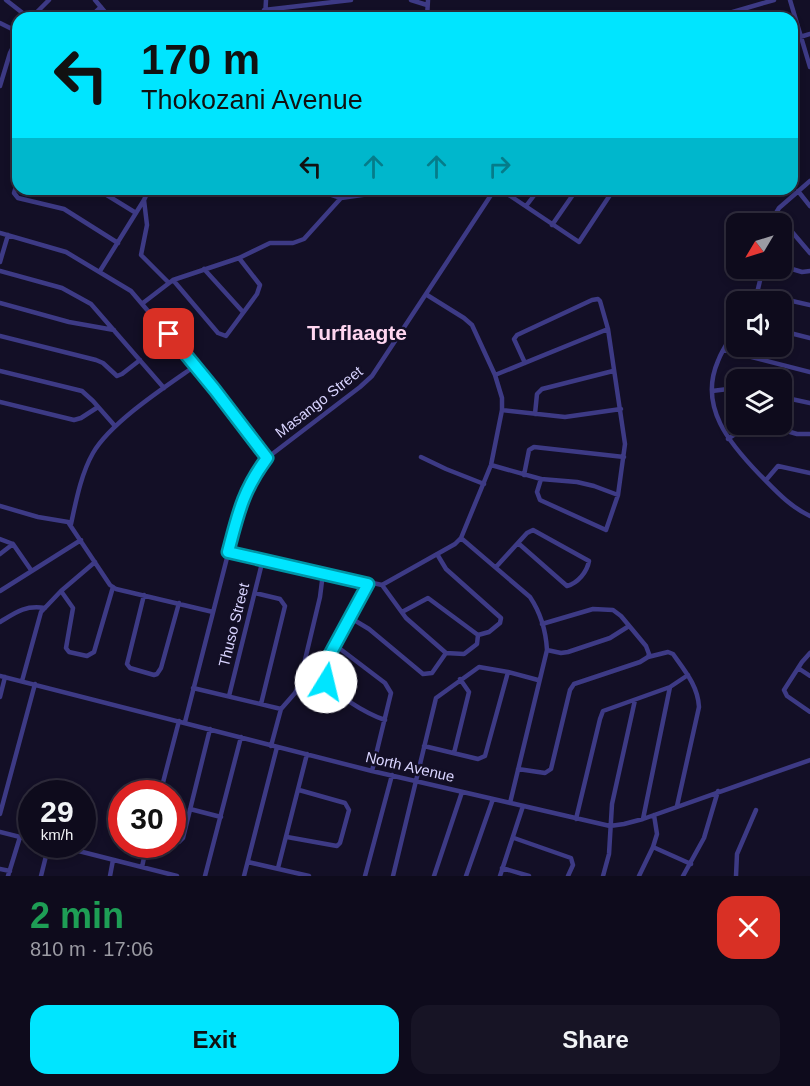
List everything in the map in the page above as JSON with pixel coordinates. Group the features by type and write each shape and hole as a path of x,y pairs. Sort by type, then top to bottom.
{"street":[{"path":"6,0 22,12"},
{"path":"36,12 49,0"},
{"path":"95,0 105,12"},
{"path":"266,0 264,10 351,0"},
{"path":"411,0 427,3"},
{"path":"733,12 774,0"},
{"path":"96,12 101,8"},
{"path":"798,30 810,67"},
{"path":"800,37 810,34"},
{"path":"0,86 12,50"},
{"path":"810,181 798,192 810,206"},
{"path":"16,195 18,198 64,209 118,243"},
{"path":"107,195 136,213"},
{"path":"100,271 146,195"},
{"path":"332,195 341,198 362,195"},
{"name":"Masango Street","path":"186,722 228,552 244,494 250,481 267,458 372,376 427,296 491,195"},
{"path":"509,195 575,240 580,241 610,195"},
{"path":"526,206 534,195"},
{"path":"552,225 573,195"},
{"path":"794,195 779,208 777,215 810,253"},
{"path":"143,303 171,281 239,258 270,243 293,243 304,239 341,198"},
{"path":"144,200 147,225 141,255 171,281 223,336 228,335 257,294 260,285 239,258"},
{"path":"0,233 66,252 131,291 215,390 267,458"},
{"path":"0,262 8,235"},
{"path":"204,269 243,312"},
{"path":"792,269 802,272 810,271"},
{"path":"0,271 57,286 72,292 90,304 164,388"},
{"path":"228,552 368,584 382,585 461,538 491,465 502,410 500,389 472,325 427,296"},
{"path":"525,363 514,339 517,334 592,300 600,301 608,329 626,444 618,495 606,530 540,500 537,492 541,479"},
{"path":"792,301 810,305"},
{"path":"0,303 69,322 114,330"},
{"path":"495,375 608,329"},
{"path":"792,334 810,338"},
{"path":"0,336 96,360 103,363 117,376 140,360"},
{"path":"726,346 717,362 712,391 712,401 722,430 728,440 786,501 810,516"},
{"path":"724,350 810,372"},
{"path":"71,524 81,485 94,452 115,426 195,366"},
{"path":"0,371 82,392 115,426"},
{"path":"534,414 537,394 542,389 613,371"},
{"path":"712,391 726,389"},
{"path":"792,399 810,403"},
{"path":"0,402 74,420 98,406"},
{"path":"502,410 565,417 621,409"},
{"path":"792,433 810,434"},
{"path":"728,440 735,435"},
{"path":"524,475 529,450 534,447 624,457"},
{"path":"421,457 484,484"},
{"path":"491,465 541,479 577,482 618,495"},
{"path":"765,480 778,466 810,473"},
{"path":"0,506 38,517 65,520 71,524 113,587 213,612"},
{"path":"496,567 527,532 537,531 589,561 588,567 573,584 567,586 518,543"},
{"path":"461,538 530,597 542,624 547,650 510,803"},
{"path":"0,539 13,544 31,570"},
{"path":"0,591 81,540"},
{"path":"0,554 13,544"},
{"path":"437,554 446,569 501,618 500,624 489,632 478,635"},
{"name":"Thuso Street","path":"229,696 263,559"},
{"path":"22,681 39,616 61,591 95,562"},
{"path":"244,876 281,709 299,685 320,597 322,573"},
{"path":"368,584 321,671 323,679 363,711 385,720"},
{"path":"382,585 402,612 446,653 464,654 477,644 478,635"},
{"path":"61,591 73,608 66,648 69,652 87,656 94,652 113,587"},
{"path":"255,593 280,599 285,606 261,704"},
{"path":"144,595 127,664 130,668 154,675 161,668 179,603"},
{"path":"402,612 428,598 478,635"},
{"path":"0,622 22,608 35,606 45,608"},
{"path":"542,624 601,608 617,612 649,650 648,657"},
{"path":"349,617 369,629 423,674 432,674 446,653"},
{"path":"547,650 568,652 610,638 629,626"},
{"path":"335,645 388,686 392,693 372,771"},
{"path":"519,769 545,772 550,769 570,690 574,684 640,662 648,657 671,652 697,691 699,707 677,806"},
{"path":"810,653 784,688 785,694 810,712"},
{"path":"393,876 417,781 434,700 479,667 538,680"},
{"path":"798,668 810,676"},
{"path":"424,746 478,759 485,756 508,672"},
{"path":"576,819 602,714 607,710 670,687 688,675"},
{"path":"0,697 2,676"},
{"name":"North Avenue","path":"2,676 372,771 610,826 624,825 810,760"},
{"path":"454,753 469,692 460,679"},
{"path":"0,814 35,684"},
{"path":"642,819 670,687"},
{"path":"193,688 281,709"},
{"path":"603,876 609,854 612,804 635,700"},
{"path":"164,780 179,721"},
{"path":"186,826 210,729"},
{"path":"205,876 241,737"},
{"path":"278,868 307,754"},
{"path":"365,876 392,775"},
{"path":"0,780 8,783"},
{"path":"287,837 337,846 340,843 349,810 345,803 299,790"},
{"path":"683,876 691,864 709,823 718,791"},
{"path":"434,876 462,792"},
{"path":"466,876 493,799"},
{"path":"500,876 523,806"},
{"path":"190,809 221,818"},
{"path":"736,876 737,854 756,810"},
{"path":"639,876 657,834 654,815"},
{"path":"0,832 18,836"},
{"path":"514,838 571,858 573,865 568,876"},
{"path":"0,869 9,874 18,844"},
{"path":"653,847 691,864"},
{"path":"96,856 177,876"},
{"path":"41,876 46,858"},
{"path":"144,876 145,858"},
{"path":"110,876 113,860"},
{"path":"248,862 309,876"},
{"path":"502,868 529,876"}],"district":[{"name":"Turflaagte","path":"357,333"}],"route":[{"path":"169,334 267,458 250,481 244,494 228,552 368,584 321,671 326,682"}]}
